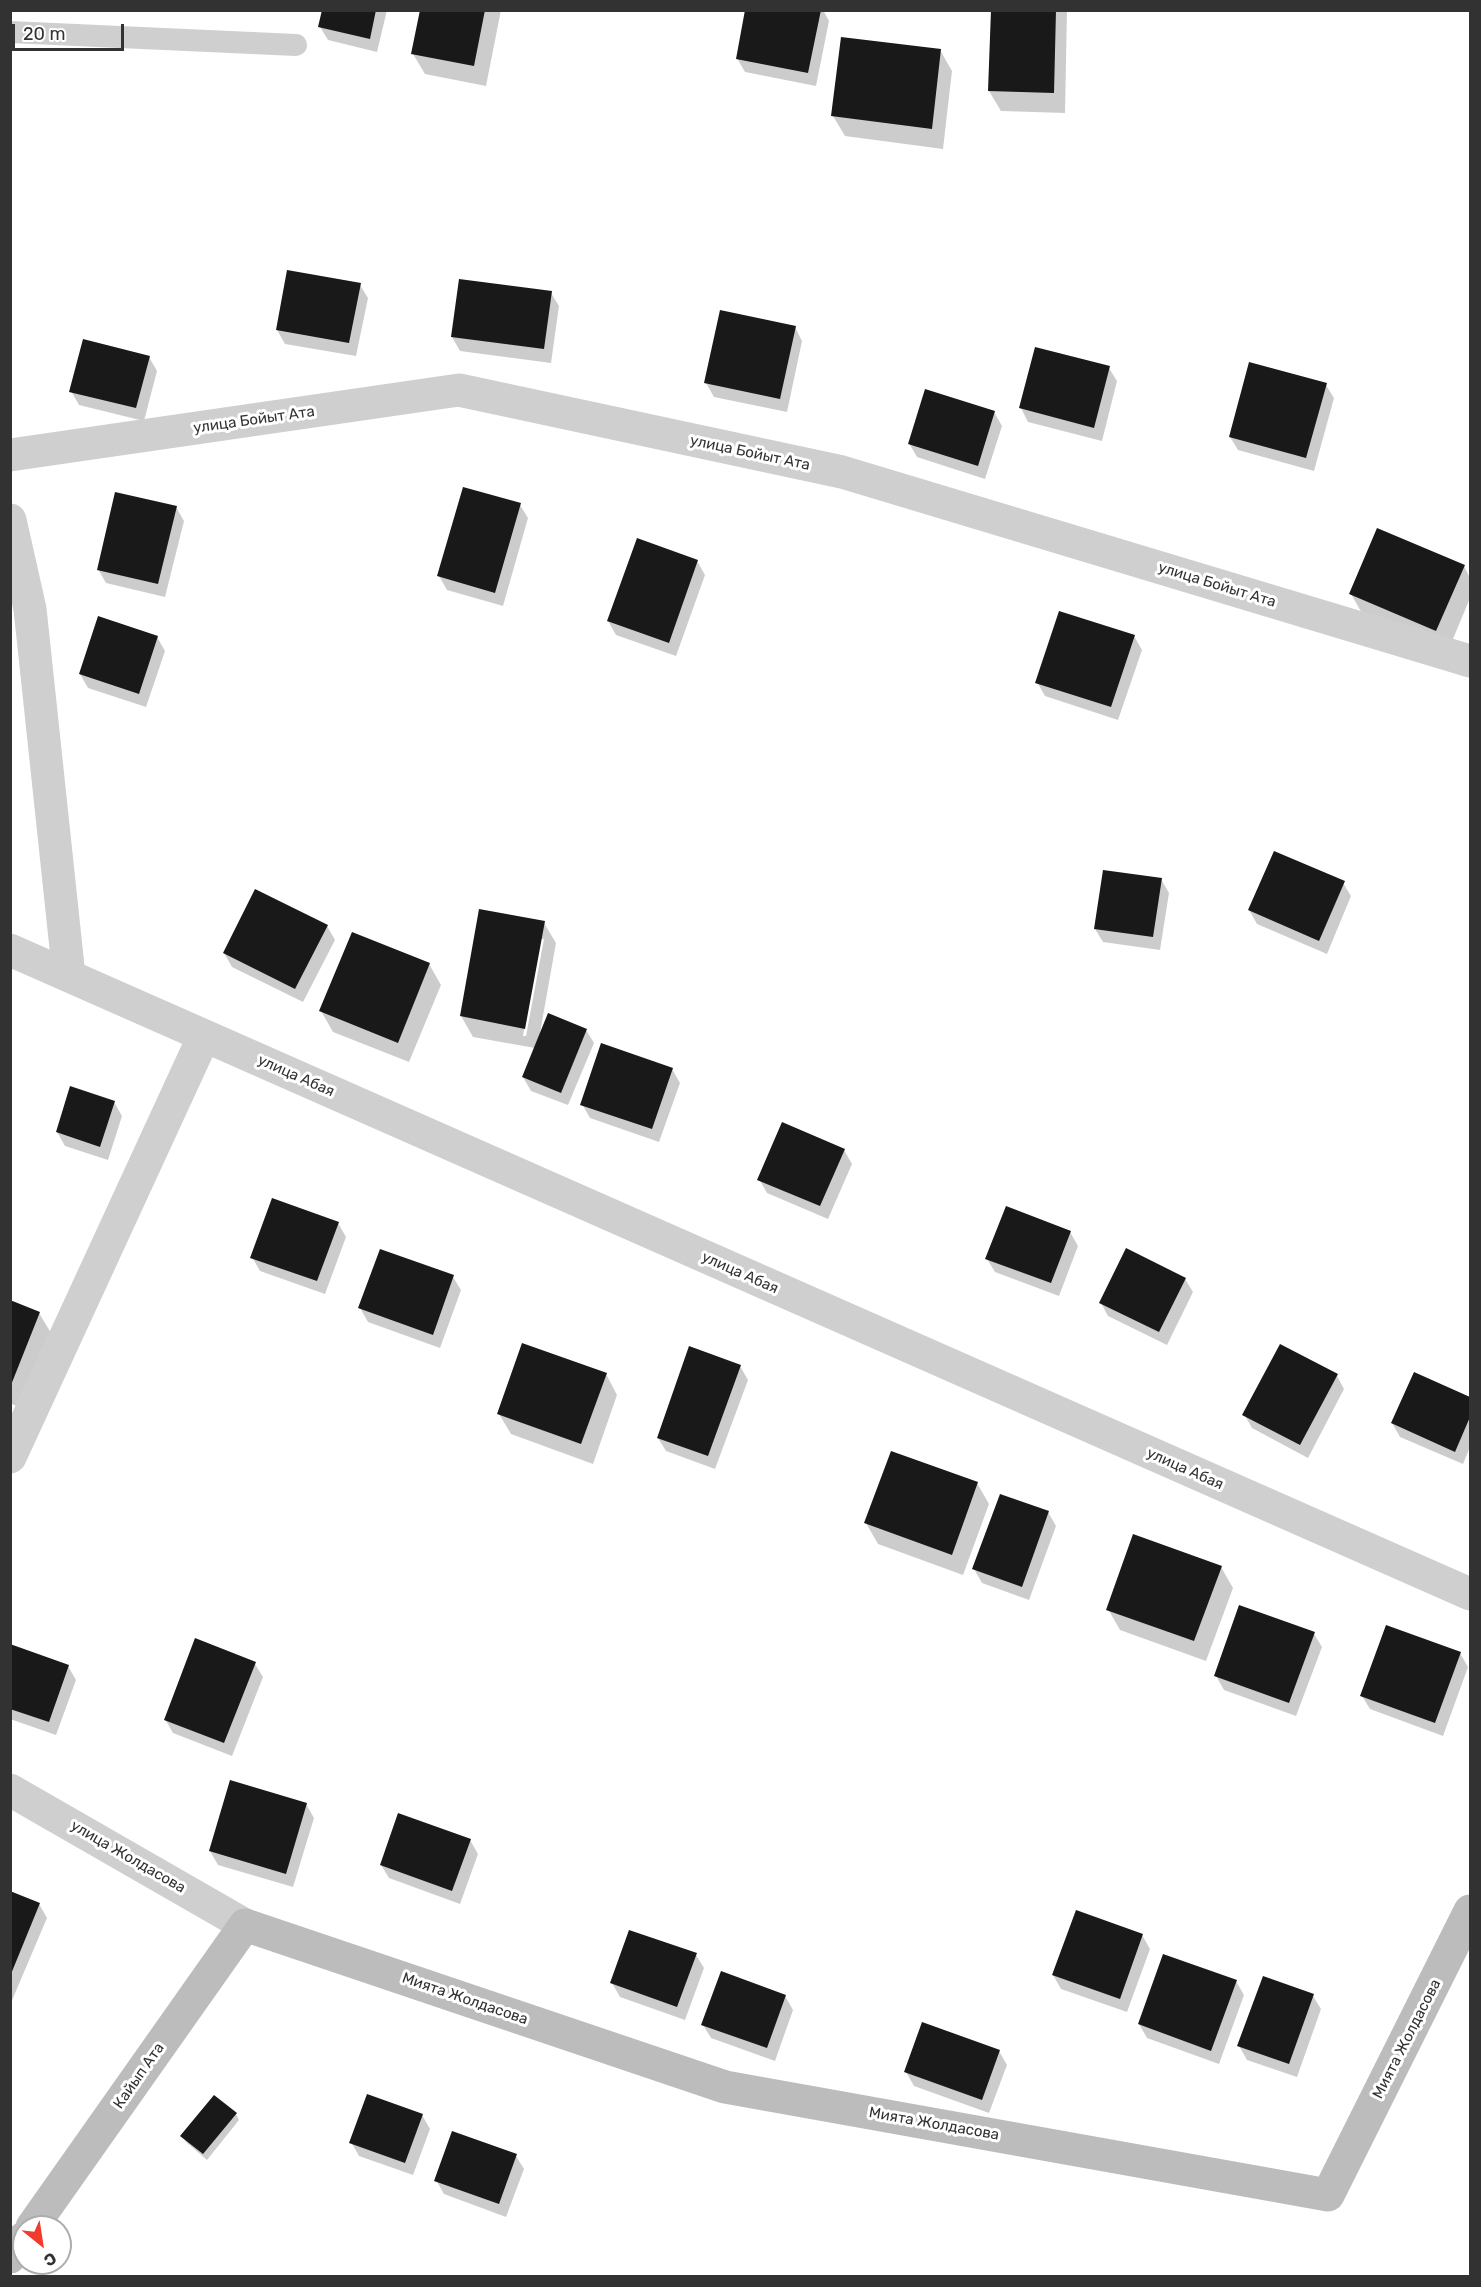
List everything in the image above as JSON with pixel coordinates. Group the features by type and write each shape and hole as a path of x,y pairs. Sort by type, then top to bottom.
{"street":[{"name":"улица Бойыт Ата","path":"10,455 459,390 842,472 1470,661"},
{"path":"10,520 30,609 69,976"},
{"name":"улица Абая","path":"10,950 1470,1594"},
{"path":"10,1457 204,1036"},
{"name":"улица Жолдасова","path":"10,1790 245,1924"},
{"name":"Мията Жолдасова","path":"245,1924 725,2087 1328,2195 1470,1911"},
{"name":"Кайып Ата","path":"40,2215 245,1924"}],"lane":[{"path":"10,32 296,45"}],"building":[{"path":"322,10 376,10 370,39 318,27"},
{"path":"420,10 485,10 474,66 411,54"},
{"path":"745,10 821,10 808,73 736,59"},
{"path":"991,10 1056,10 1054,93 988,91"},
{"path":"841,37 941,49 932,129 831,116"},
{"path":"287,270 361,283 349,343 276,330"},
{"path":"459,279 552,291 544,349 451,337"},
{"path":"720,310 796,326 780,399 704,383"},
{"path":"83,339 150,356 136,408 69,392"},
{"path":"1035,347 1110,366 1094,428 1019,408"},
{"path":"1249,362 1327,383 1306,458 1229,437"},
{"path":"925,389 995,411 978,466 908,444"},
{"path":"463,487 521,503 495,593 437,576"},
{"path":"115,492 177,506 158,584 97,570"},
{"path":"1377,528 1465,565 1436,631 1349,594"},
{"path":"637,538 698,560 669,643 607,621"},
{"path":"1059,611 1135,635 1111,707 1035,683"},
{"path":"98,616 158,636 139,694 79,674"},
{"path":"1274,851 1345,881 1319,941 1248,910"},
{"path":"1103,870 1162,878 1153,937 1094,929"},
{"path":"255,889 328,925 295,989 223,953"},
{"path":"479,909 545,921 525,1029 460,1016"},
{"path":"352,932 430,963 398,1043 319,1011"},
{"path":"548,1013 587,1029 561,1093 522,1077"},
{"path":"601,1043 673,1068 652,1129 580,1105"},
{"path":"70,1086 115,1101 100,1147 56,1132"},
{"path":"782,1122 845,1149 820,1206 757,1180"},
{"path":"272,1198 339,1222 317,1281 250,1258"},
{"path":"1006,1206 1071,1231 1051,1283 985,1259"},
{"path":"1126,1248 1186,1278 1159,1332 1099,1303"},
{"path":"380,1249 454,1275 433,1335 358,1308"},
{"path":"10,1300 40,1312 11,1385 10,1385"},
{"path":"522,1343 607,1373 581,1444 497,1414"},
{"path":"1280,1344 1338,1374 1300,1445 1242,1415"},
{"path":"689,1346 741,1365 708,1456 657,1438"},
{"path":"1414,1372 1470,1397 1470,1417 1455,1452 1391,1423"},
{"path":"891,1451 978,1482 952,1555 864,1523"},
{"path":"1000,1494 1049,1511 1022,1587 972,1569"},
{"path":"1133,1534 1222,1566 1194,1641 1106,1610"},
{"path":"1239,1605 1315,1632 1289,1703 1214,1676"},
{"path":"1386,1625 1461,1652 1435,1723 1360,1696"},
{"path":"195,1638 256,1662 224,1743 164,1720"},
{"path":"10,1644 69,1665 49,1722 10,1709"},
{"path":"230,1780 307,1803 286,1874 209,1851"},
{"path":"398,1813 471,1839 452,1891 380,1865"},
{"path":"10,1891 40,1903 11,1974 10,1974"},
{"path":"1076,1910 1143,1934 1120,1999 1052,1975"},
{"path":"629,1930 697,1953 677,2007 610,1983"},
{"path":"1163,1954 1237,1980 1211,2051 1138,2024"},
{"path":"721,1971 786,1995 767,2048 701,2025"},
{"path":"1263,1976 1314,1994 1289,2064 1237,2046"},
{"path":"922,2022 1000,2050 982,2100 904,2072"},
{"path":"367,2094 423,2114 405,2163 349,2143"},
{"path":"214,2095 237,2113 203,2154 180,2136"},
{"path":"452,2131 517,2154 499,2204 434,2181"}]}
